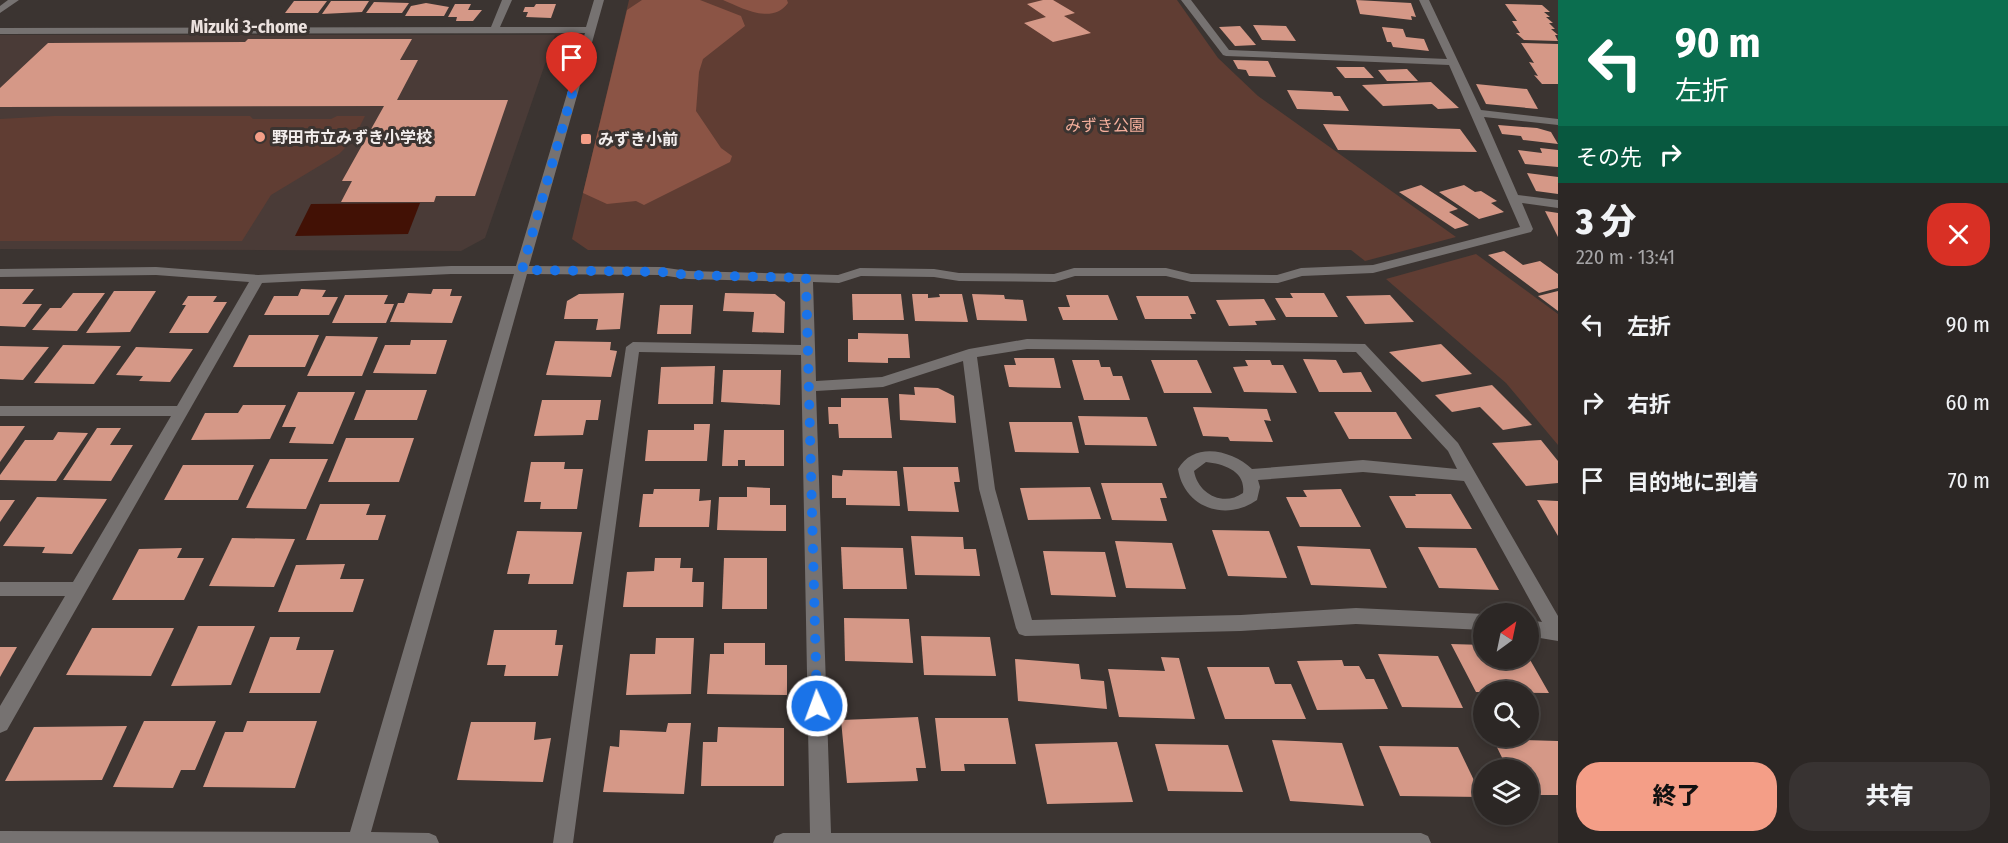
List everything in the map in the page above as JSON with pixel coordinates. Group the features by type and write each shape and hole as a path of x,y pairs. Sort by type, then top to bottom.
{"street":[{"path":"0,10 14,0"},
{"path":"494,31 507,0"},
{"path":"357,842 599,0"},
{"path":"1186,0 1226,54 1454,62"},
{"path":"0,273 156,271 258,279 321,278 396,272 522,270 660,272 688,275 839,279 860,272 934,273 959,277 1055,278 1086,272 1166,272 1191,278 1278,279 1301,272 1373,269 1527,229 1477,113 1424,0"},
{"path":"0,31 590,30"},
{"path":"1477,113 1558,122"},
{"path":"1514,198 1558,204"},
{"path":"806,278 821,843"},
{"path":"0,724 76,589 258,279"},
{"path":"809,386 883,382 969,354 1027,344 1360,347 1453,447 1558,632"},
{"path":"563,843 633,347 807,350"},
{"path":"969,354 987,489 1025,628 1241,623 1356,616 1473,621"},
{"path":"0,411 180,411"},
{"path":"1248,475 1363,466 1471,476"},
{"path":"0,589 76,589"},
{"path":"1539,629 1558,632"},
{"path":"0,841 429,843"},
{"path":"783,843 1421,843"}],"shaded area":[{"path":"642,0 700,0 741,16 745,26 703,59 699,72 696,111 721,148 732,156 730,162 644,205 636,201 607,204 583,193 627,10"},
{"path":"723,0 787,0 788,3 781,10 765,14"},
{"name":"野田市立みずき小学校","path":"0,35 555,35 485,238 461,251 0,249"},
{"path":"420,203 408,234 295,236 311,204"}],"green space":[{"name":"みずき公園","path":"629,0 1177,0 1218,58 1258,96 1456,237 1365,261 1351,250 588,250 572,239"},
{"path":"54,116 250,116 253,119 331,119 337,116 365,116 353,140 339,154 271,195 242,241 0,241 0,119"},
{"path":"1476,254 1558,314 1558,445 1506,383 1386,279"}],"building":[{"path":"1053,0 1075,13 1064,16 1091,33 1053,42 1024,23 1046,17 1027,4"},
{"path":"1356,0 1411,3 1416,17 1411,16 1412,20 1360,14"},
{"path":"294,1 327,1 318,13 285,13"},
{"path":"331,1 369,1 362,12 322,14"},
{"path":"374,2 409,3 402,13 366,13"},
{"path":"426,3 449,7 444,16 405,16 411,6"},
{"path":"455,4 471,4 468,10 482,10 473,21 456,21 457,17 448,17"},
{"path":"536,4 556,4 551,18 526,17 528,12 523,12 525,7 534,7"},
{"path":"1505,4 1542,5 1550,12 1544,12 1553,23 1549,23 1555,29 1551,29 1558,35 1555,35 1558,41 1524,40 1516,33 1520,33 1512,21 1517,21"},
{"path":"1253,25 1286,26 1296,41 1262,40"},
{"path":"1240,26 1256,45 1235,46 1219,27"},
{"path":"1382,27 1403,29 1406,37 1424,39 1429,51 1393,47 1391,42 1387,42"},
{"path":"248,39 412,39 400,60 418,60 397,100 508,100 475,196 436,196 434,202 341,202 352,181 342,181 384,106 0,107 0,88 48,43 245,42"},
{"path":"1521,43 1558,44 1558,84 1542,84 1534,75 1538,76 1529,62 1534,63"},
{"path":"1233,60 1268,61 1276,77 1249,76 1246,70 1238,69"},
{"path":"1336,67 1364,67 1374,78 1345,78"},
{"path":"1407,69 1418,81 1387,81 1378,70"},
{"path":"1431,82 1459,108 1438,109 1432,104 1383,106 1362,85"},
{"path":"1476,84 1527,89 1538,109 1486,104"},
{"path":"1287,90 1332,92 1334,96 1340,96 1349,111 1297,109"},
{"path":"1323,124 1460,129 1477,152 1338,150"},
{"path":"1498,125 1537,128 1551,132 1558,144 1523,140 1521,136 1502,134"},
{"path":"1540,148 1558,150 1558,167 1525,164 1518,150 1542,153"},
{"path":"1527,173 1558,177 1558,194 1536,191"},
{"path":"1421,185 1458,209 1449,212 1469,225 1455,229 1399,192"},
{"path":"1464,185 1475,192 1481,191 1497,201 1491,203 1504,212 1479,219 1439,192"},
{"path":"1545,211 1558,213 1558,237"},
{"path":"1504,251 1523,265 1540,261 1558,274 1558,288 1539,293 1488,255"},
{"path":"0,289 34,289 22,304 42,304 25,327 0,326"},
{"path":"301,289 326,290 322,297 338,297 329,315 264,315 274,296 298,296"},
{"path":"433,289 452,289 450,296 462,296 452,323 390,322 398,303 404,303 408,293 431,294"},
{"path":"114,291 156,291 130,332 86,333"},
{"path":"1558,291 1558,311 1538,296"},
{"path":"73,293 105,293 77,331 32,330 50,308 61,308"},
{"path":"624,293 620,329 596,330 598,319 564,319 567,301 579,294"},
{"path":"725,293 775,294 785,302 784,333 752,332 754,312 723,311"},
{"path":"1290,293 1324,293 1338,317 1286,317 1275,298 1293,298"},
{"path":"852,294 901,294 904,320 853,320"},
{"path":"912,294 928,294 928,298 940,297 939,294 962,294 968,322 915,321"},
{"path":"972,294 1004,295 1005,299 1023,300 1027,321 977,320"},
{"path":"345,295 388,295 384,304 394,304 386,323 332,323"},
{"path":"1066,295 1108,295 1118,320 1063,320 1058,307 1070,307"},
{"path":"1390,295 1414,322 1365,324 1346,296"},
{"path":"188,296 217,296 213,302 227,302 208,333 169,333 186,305 182,305"},
{"path":"1136,296 1188,296 1196,314 1190,314 1192,319 1145,319"},
{"path":"1264,299 1276,320 1255,321 1257,325 1229,326 1216,300"},
{"path":"660,305 693,305 691,334 657,334"},
{"path":"858,333 908,334 910,358 888,358 888,363 848,362 848,339 858,339"},
{"path":"249,335 319,335 305,367 233,367"},
{"path":"326,336 378,337 362,376 307,376"},
{"path":"411,340 447,340 436,374 373,373 385,345 410,345"},
{"path":"555,341 611,342 610,350 617,351 611,377 546,375"},
{"path":"1441,344 1472,374 1422,382 1389,352"},
{"path":"63,345 121,346 94,384 34,383"},
{"path":"0,346 49,347 23,380 0,379"},
{"path":"136,347 193,349 170,382 139,381 143,376 116,375"},
{"path":"1014,358 1054,358 1061,388 1009,387 1004,365 1016,365"},
{"path":"1303,359 1336,360 1343,373 1361,372 1372,392 1319,392"},
{"path":"1072,360 1099,360 1101,367 1110,367 1113,376 1122,376 1130,400 1084,400"},
{"path":"1151,360 1197,360 1212,393 1164,393"},
{"path":"1245,360 1270,360 1272,365 1283,365 1297,393 1244,392 1233,367 1248,366"},
{"path":"715,366 713,404 658,404 661,367"},
{"path":"723,370 781,370 780,405 721,402"},
{"path":"1492,385 1532,425 1503,430 1480,407 1452,412 1435,395"},
{"path":"914,387 938,388 954,396 956,423 900,420 899,394 915,395"},
{"path":"366,390 427,390 417,420 354,420"},
{"path":"298,392 355,392 333,444 289,443 296,427 282,427"},
{"path":"841,398 888,398 892,438 839,438 838,424 829,424 828,407 841,407"},
{"path":"542,400 601,400 598,420 586,420 583,435 534,436"},
{"path":"243,405 286,405 270,439 191,440 205,413 238,413"},
{"path":"1193,407 1267,409 1271,421 1264,420 1273,442 1230,441 1228,437 1203,436"},
{"path":"1334,412 1396,412 1412,439 1349,439"},
{"path":"1078,416 1147,417 1157,446 1085,445"},
{"path":"1009,422 1072,422 1079,453 1015,452"},
{"path":"694,424 710,424 707,461 645,461 648,430 694,430"},
{"path":"0,426 25,426 0,462"},
{"path":"97,428 121,428 110,445 133,445 111,481 63,480"},
{"path":"724,430 784,430 784,466 745,466 745,460 738,460 738,466 722,466"},
{"path":"58,432 88,433 56,481 0,480 0,475 25,440 53,440"},
{"path":"346,438 414,438 399,482 328,482"},
{"path":"1541,440 1558,461 1558,483 1526,486 1492,443"},
{"path":"270,459 328,459 306,509 246,508"},
{"path":"531,462 565,462 564,469 583,469 577,509 540,509 541,502 524,502"},
{"path":"183,465 254,465 238,500 164,500"},
{"path":"903,467 958,467 960,482 954,482 959,512 908,511"},
{"path":"843,470 897,471 900,506 846,505 846,498 832,498 832,475 842,476"},
{"path":"1101,483 1162,483 1167,498 1160,498 1167,521 1112,520"},
{"path":"747,487 770,488 770,505 786,505 786,531 717,530 719,497 747,497"},
{"path":"1090,487 1101,519 1028,520 1020,488"},
{"path":"654,489 700,489 699,501 711,500 709,527 639,527 643,494 653,494"},
{"path":"1341,489 1361,527 1300,527 1286,497 1307,497 1303,490"},
{"path":"1415,494 1451,494 1472,529 1406,528 1389,496 1416,496"},
{"path":"37,497 107,499 72,554 42,553 45,547 3,546"},
{"path":"0,500 15,500 0,522"},
{"path":"1537,500 1558,501 1558,536"},
{"path":"320,504 370,504 366,515 386,515 378,540 306,540"},
{"path":"1212,530 1269,531 1287,578 1228,576"},
{"path":"517,531 582,532 573,584 528,584 530,574 507,574"},
{"path":"911,536 963,537 964,549 976,549 980,576 915,575"},
{"path":"232,538 295,539 274,587 209,586"},
{"path":"1115,541 1172,543 1186,589 1126,588"},
{"path":"1297,546 1370,549 1387,588 1311,585"},
{"path":"841,547 903,548 907,589 843,589"},
{"path":"1418,547 1476,548 1499,590 1439,588"},
{"path":"182,548 177,558 204,558 184,600 112,600 139,549"},
{"path":"1043,551 1105,552 1116,597 1051,595"},
{"path":"655,558 681,558 680,568 693,568 692,582 704,582 703,607 623,607 627,572 654,571"},
{"path":"724,558 767,558 767,609 722,609"},
{"path":"345,564 340,579 364,579 353,612 278,612 296,565"},
{"path":"844,618 909,619 913,663 845,661"},
{"path":"198,626 255,626 231,685 171,686"},
{"path":"92,628 174,628 151,676 66,675"},
{"path":"494,630 557,630 555,645 563,645 558,676 504,676 506,665 487,665"},
{"path":"921,636 990,637 996,676 924,675"},
{"path":"270,637 300,637 296,650 334,650 320,693 249,693"},
{"path":"656,638 694,638 691,694 626,695 630,654 655,654"},
{"path":"724,643 765,643 765,665 787,665 787,695 707,694 710,654 724,654"},
{"path":"1451,644 1473,645 1473,669 1535,669 1549,693 1539,693 1539,681 1473,681 1473,686"},
{"path":"0,647 17,647 0,677"},
{"path":"1378,654 1438,656 1463,708 1402,707"},
{"path":"1161,657 1179,658 1195,719 1119,717 1108,669 1165,671"},
{"path":"1015,659 1079,664 1081,679 1104,681 1107,709 1018,701"},
{"path":"1342,660 1344,666 1359,666 1366,679 1374,679 1388,709 1317,710 1297,661"},
{"path":"1207,667 1269,667 1275,684 1291,684 1306,719 1225,719"},
{"path":"918,717 926,768 916,768 918,781 847,783 841,720"},
{"path":"935,718 1008,718 1016,764 964,764 965,771 941,771"},
{"path":"144,721 216,721 195,770 181,770 173,788 113,787"},
{"path":"247,721 317,721 295,788 203,787 225,732 243,732"},
{"path":"471,722 536,722 534,740 551,738 543,782 457,780"},
{"path":"668,723 691,723 684,794 603,792 610,746 619,747 620,730 666,732"},
{"path":"127,726 102,780 5,781 34,727"},
{"path":"718,727 784,728 784,786 701,786 703,742 717,742"},
{"path":"1272,740 1342,743 1364,806 1290,801"},
{"path":"1539,740 1558,741 1558,795 1539,795 1539,759 1503,759 1497,747 1539,747"},
{"path":"1117,742 1133,802 1047,804 1035,744"},
{"path":"1155,744 1228,745 1243,792 1168,791"},
{"path":"1379,746 1458,747 1473,778 1473,797 1400,796"}],"place":[{"name":"野田市立みずき小学校","path":"260,137"},
{"name":"みずき小前","path":"586,139"}],"district":[{"name":"Mizuki 3-chome","path":"249,27"}],"route":[{"path":"572,94 522,270 660,272 688,275 806,278 817,706"}]}
